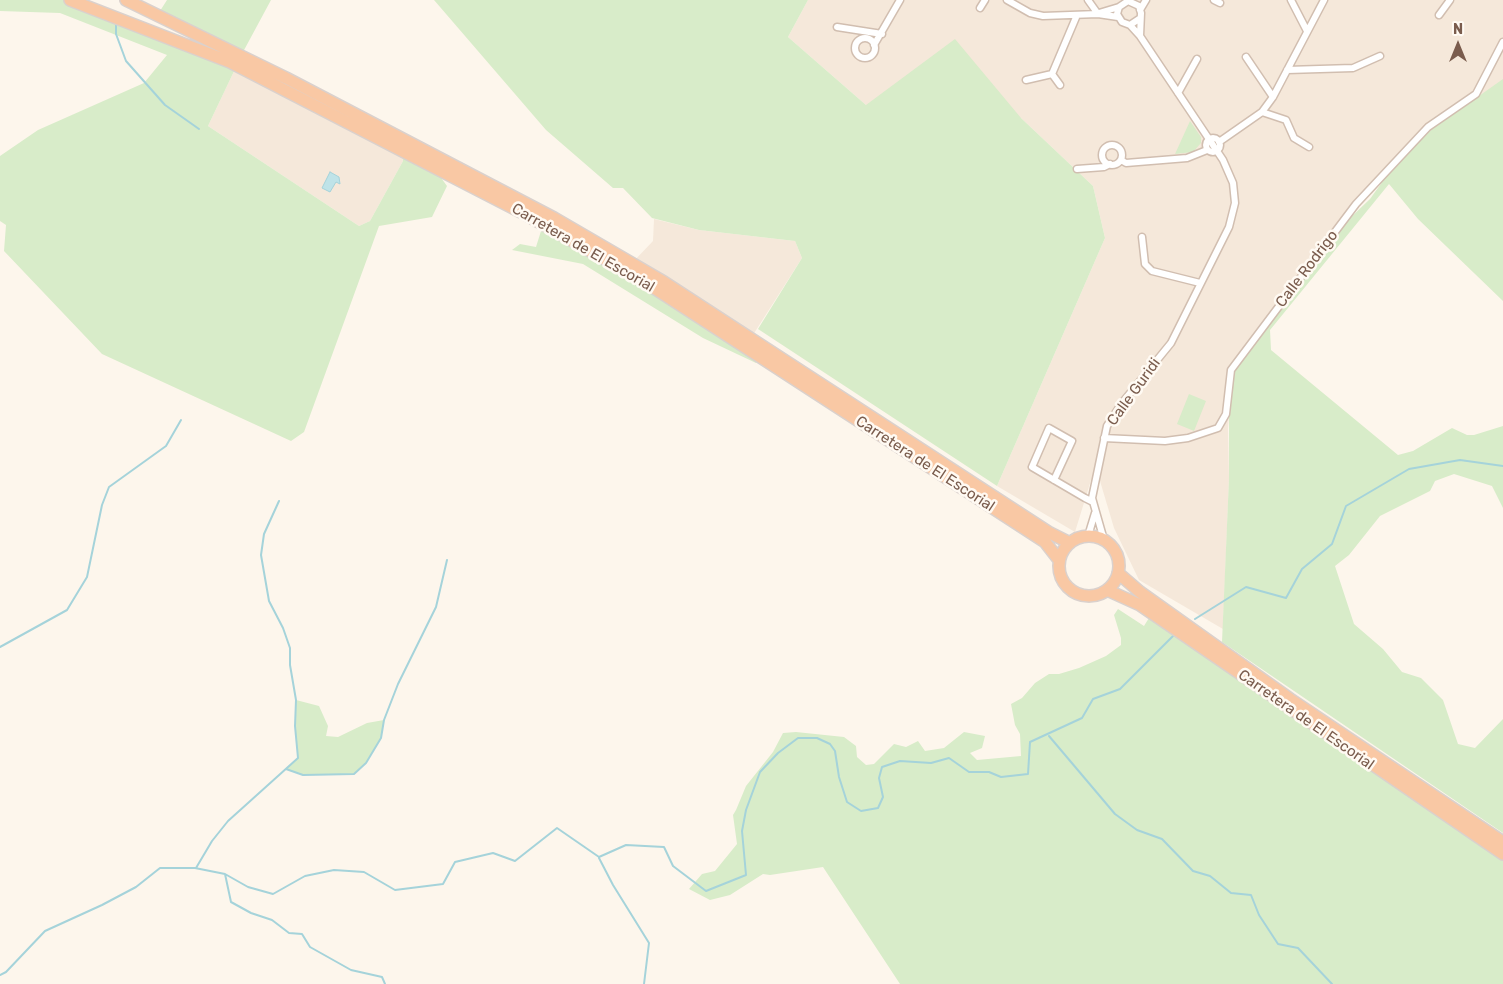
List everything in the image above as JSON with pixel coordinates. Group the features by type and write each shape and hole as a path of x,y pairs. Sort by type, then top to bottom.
{"highway":[{"name":"Carretera de El Escorial","path":"70,0 230,62 253,73 521,212 640,279 1045,542 1059,560"},
{"name":"Carretera de El Escorial","path":"126,0 286,78 554,218 664,282 1050,533 1070,543"},
{"path":"1088,536 1104,540 1116,554 1118,573 1107,590 1098,595 1088,596 1077,594 1068,588 1062,580 1059,560 1070,543 1088,536"},
{"name":"Carretera de El Escorial","path":"1118,573 1140,592 1290,699 1503,842"},
{"name":"Carretera de El Escorial","path":"1107,590 1140,605 1503,854"},
{"path":"1472,834 1503,860"}],"street":[{"path":"874,45 900,0"},
{"path":"980,8 985,0"},
{"path":"1007,0 1030,13 1043,16 1098,14 1118,17 1124,24 1130,24 1139,19"},
{"path":"1088,0 1098,14"},
{"path":"1140,36 1140,10 1146,0"},
{"path":"1291,0 1308,31"},
{"path":"1218,142 1262,112 1273,97 1324,0"},
{"path":"1439,15 1450,0"},
{"path":"1098,14 1119,7 1125,2 1133,1 1140,10"},
{"path":"1118,17 1119,7"},
{"path":"1052,74 1077,15"},
{"name":"Calle Guridi","path":"1104,540 1093,502 1104,438 1108,426 1122,403 1170,342 1229,227 1235,203 1231,177 1216,151 1140,36 1130,24"},
{"path":"837,27 882,34"},
{"name":"Calle Rodrigo","path":"1104,438 1165,441 1188,438 1218,428 1226,414 1231,370 1356,204 1428,127 1476,94 1503,42"},
{"path":"1287,70 1353,68 1380,56"},
{"path":"1246,57 1273,97"},
{"path":"1178,93 1197,59"},
{"path":"1026,80 1052,74"},
{"path":"1052,74 1060,85"},
{"path":"1262,112 1286,120 1294,138 1309,148"},
{"path":"1121,160 1126,163 1187,158 1208,150 1216,151 1220,146 1218,142 1214,139 1209,140 1206,145 1208,150"},
{"path":"1110,164 1104,160 1102,153 1110,145 1120,149 1121,160"},
{"path":"1077,169 1104,167 1121,160"},
{"path":"1142,237 1146,264 1152,272 1200,283"},
{"path":"1054,480 1072,441 1049,428 1032,467 1054,480 1093,502"},
{"name":"Calle Guridi","path":"1088,536 1094,523 1095,509"}],"shaded area":[{"path":"808,0 1503,0 1503,81 1388,174 1347,221 1333,243 1232,371 1228,429 1229,478 1223,629 1139,580 1114,528 1100,481 1091,480 1075,532 997,486 1105,238 1093,186 1021,118 866,105 788,37"},
{"path":"237,65 402,150 403,161 370,221 359,226 208,126"},
{"path":"654,219 699,230 795,241 802,258 751,338 632,263 653,241"}],"green space":[{"path":"0,0 70,0 237,65 208,126 359,226 370,221 403,161 402,150 439,175 447,186 432,217 379,226 304,432 291,441 102,354 4,251 6,225 0,221 0,156 38,130 144,83 167,55 60,13 0,11"},
{"path":"167,0 271,0 243,52 160,11"},
{"path":"434,0 808,0 788,37 866,105 955,39 1021,118 1093,186 1105,238 997,486 758,329 802,258 795,241 699,230 652,218 623,188 613,188 546,130"},
{"path":"1503,79 1503,301 1418,219 1389,184 1270,330 1271,350 1398,455 1413,451 1452,428 1467,435 1474,435 1503,426 1503,508 1492,486 1454,474 1435,481 1430,491 1380,516 1349,555 1335,566 1354,624 1383,649 1402,672 1421,678 1443,700 1458,744 1475,748 1503,719 1503,833 1222,642 1229,478 1229,403 1232,371 1333,243 1347,221 1370,199 1388,174 1431,130"},
{"path":"1190,121 1201,137 1201,143 1193,152 1175,154"},
{"path":"541,231 640,279 759,356 756,363 703,338 583,264 512,250 520,244 536,247"},
{"path":"1189,394 1206,401 1194,431 1177,424"},
{"path":"1118,609 1144,626 1152,613 1472,834 1503,860 1503,984 900,984 823,867 770,875 763,874 730,895 710,900 689,889 702,874 715,871 737,844 733,815 746,786 773,752 783,733 796,732 844,737 856,746 857,757 866,765 874,764 894,744 906,747 918,741 925,751 944,748 964,732 985,736 982,748 970,753 977,760 1021,756 1020,734 1015,725 1011,704 1022,698 1035,683 1049,674 1059,674 1079,668 1106,656 1121,645 1121,638 1114,615"},
{"path":"296,700 319,706 328,726 326,736 338,737 367,723 384,720 381,738 366,763 354,774 303,775 286,769 298,758 295,726"}],"water":[{"path":"330,172 339,177 340,184 336,182 330,192 322,188"}],"waterway":[{"path":"116,25 116,34 126,61 165,105 199,129"},
{"path":"0,647 67,610 87,577 102,505 109,487 166,446 181,420"},
{"path":"1195,619 1246,587 1286,598 1302,569 1332,544 1346,506 1409,469 1460,460 1503,466"},
{"path":"196,868 212,841 228,821 298,758 295,726 296,700 290,665 290,648 283,628 269,601 261,555 264,534 279,501"},
{"path":"286,769 303,775 354,774 366,763 381,738 384,720 398,684 436,607 447,560"},
{"path":"0,975 6,972 45,931 136,887 160,868 195,868 225,874 248,887 273,894 305,876 334,870 364,872 395,890 443,884 455,862 493,853 515,861 557,828 599,857 626,845 664,847 673,866 706,891 746,875 742,831 746,810 760,772 778,753 798,738 817,738 830,744 835,751 839,777 847,802 861,811 878,808 883,797 879,778 882,767 900,761 931,763 949,758 969,772 989,772 1001,777 1028,774 1030,742 1082,718 1093,699 1120,689 1173,636"},
{"path":"1049,736 1115,814 1137,830 1162,839 1193,871 1210,876 1231,893 1251,895 1259,915 1278,944 1298,948 1332,984"},
{"path":"599,858 613,885 649,943 644,984"},
{"path":"225,874 231,902 251,913 272,920 289,933 302,934 310,947 351,970 382,977 385,984"}]}
